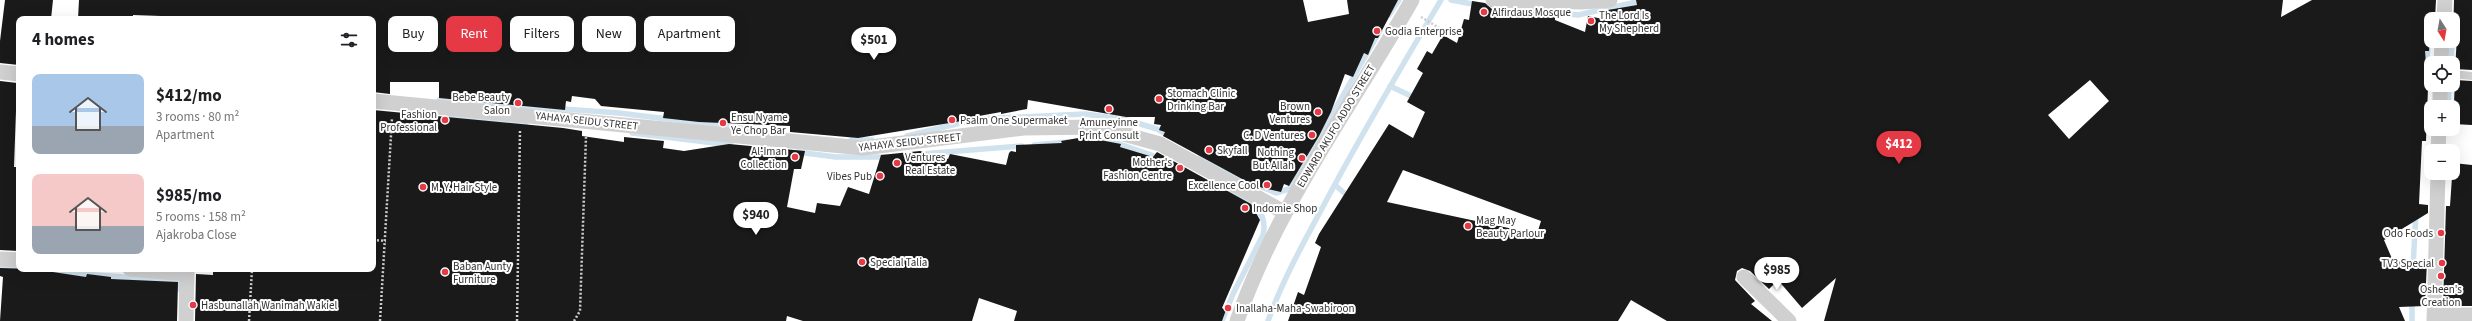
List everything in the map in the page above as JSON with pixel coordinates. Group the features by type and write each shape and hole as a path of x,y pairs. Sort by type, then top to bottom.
{"street":[{"name":"EDWARD AKUFO ADDO STREET","path":"1237,321 1253,278 1284,212 1412,0"},
{"path":"1493,0 1582,2 1610,0"},
{"path":"2444,12 2445,0"},
{"path":"0,72 16,74"},
{"name":"YAHAYA SEIDU STREET","path":"376,101 863,148 1024,128 1098,127 1160,144 1284,212"},
{"path":"2438,180 2434,318 2472,315"},
{"path":"0,259 16,260"},
{"path":"186,321 187,272"},
{"path":"1744,277 1789,321"}],"lane":[{"path":"2460,75 2472,76"}],"path":[{"path":"1418,15 1446,32"},
{"path":"380,321 394,102"},
{"path":"516,321 520,114"},
{"path":"574,321 580,311 587,121"},
{"path":"376,240 386,241"},
{"path":"249,321 252,272"}],"building":[{"path":"5,0 53,0 51,16 16,16 16,65 0,63 0,41"},
{"path":"79,0 1303,0 1308,22 1349,14 1347,0 1398,0 1378,38 1375,38 1368,55 1364,53 1353,77 1345,74 1331,112 1319,136 1289,186 1284,184 1281,192 1255,186 1163,136 1165,132 1159,130 1161,125 1154,124 1155,117 1126,117 1028,100 1027,109 1001,114 1001,112 968,118 968,120 858,138 790,132 790,126 699,122 663,118 664,112 601,106 595,99 572,96 571,102 566,101 565,110 439,98 439,82 390,82 390,94 376,92 376,16 78,16"},
{"path":"1636,0 2283,0 2281,17 2312,0 2436,0 2435,12 2424,12 2424,48 2429,48 2429,51 2425,51 2425,56 2424,56 2424,92 2428,92 2428,100 2424,100 2424,136 2426,136 2426,141 2422,141 2419,204 2428,205 2428,213 2384,240 2393,261 2427,261 2425,306 2399,307 2405,321 1824,321 1836,278 1802,308 1778,280 1769,289 1750,271 1742,268 1737,271 1735,280 1755,301 1751,304 1772,321 1667,321 1631,300 1618,321 1288,321 1298,292 1304,295 1321,247 1315,243 1319,234 1389,124 1413,138 1425,112 1407,102 1423,73 1417,69 1427,51 1432,54 1443,35 1457,43 1464,19 1469,20 1472,1 1485,3 1492,9 1523,10 1555,16 1555,20 1585,32 1588,16 1603,19 1602,11 1637,5","holes":["2090,80 2109,101 2069,139 2048,115","1403,170 1541,221 1537,234 1387,202"]},
{"path":"2454,0 2472,0 2472,70 2460,69 2460,56 2456,56 2456,48 2460,48 2460,12 2454,12"},
{"path":"2460,80 2472,81 2472,125 2460,124 2460,100 2454,100 2454,92 2460,92"},
{"path":"0,81 16,83 14,167 16,167 16,251 0,250"},
{"path":"376,110 563,128 582,131 582,136 624,142 624,137 664,141 663,148 684,151 729,144 805,151 801,169 794,169 787,207 815,213 817,203 840,206 848,187 869,194 881,155 920,151 948,159 950,154 1006,165 1009,153 1011,151 1016,152 1016,145 1062,143 1061,141 1084,137 1121,144 1120,147 1153,157 1157,152 1251,204 1260,220 1222,308 1226,310 1222,321 1014,321 1017,311 979,298 972,321 803,321 787,316 786,321 195,321 196,274 213,275 213,272 376,272"},
{"path":"2460,164 2472,165 2472,306 2443,306 2446,206 2450,206 2452,180 2460,180"},
{"path":"0,268 16,268 16,272 53,272 86,277 87,274 111,277 111,279 178,282 177,321 0,321 3,277 0,276"}],"waterway":[{"path":"1389,15 1399,0"},
{"path":"1268,321 1280,290 1340,176 1382,100 1441,0"},
{"path":"1451,0 1478,5"},
{"path":"1502,7 1578,15 1645,0"},
{"path":"1201,156 1242,179 1276,193 1289,189 1380,31"},
{"path":"2427,56 2428,48"},
{"path":"2451,56 2452,48"},
{"path":"0,84 16,86"},
{"path":"1390,86 1417,99"},
{"path":"2448,100 2449,92"},
{"path":"439,100 619,113 779,133"},
{"path":"907,136 977,119 1085,114 1127,120 1157,129 1170,136"},
{"path":"447,117 526,123"},
{"path":"632,133 731,145"},
{"path":"851,140 872,140"},
{"path":"1088,140 1108,140 1160,158"},
{"path":"1034,145 1068,142"},
{"path":"921,154 1022,146"},
{"path":"797,152 836,157 886,157"},
{"path":"1335,185 1350,198"},
{"path":"1222,188 1253,205 1262,217 1264,225 1263,235 1233,294 1222,321"},
{"path":"2413,267 2416,213"},
{"path":"0,267 16,268"},
{"path":"54,272 166,280 178,282 178,289"},
{"path":"2412,299 2412,321"}],"place":[{"name":"Alfirdaus Mosque","path":"1484,12"},
{"name":"The Lord Is My Shepherd","path":"1591,21"},
{"name":"Godia Enterprise","path":"1377,31"},
{"name":"Stomach Clinic Drinking Bar","path":"1159,99"},
{"name":"Bebe Beauty Salon","path":"518,103"},
{"name":"Amuneyinne Print Consult","path":"1109,109"},
{"name":"Brown Ventures","path":"1318,112"},
{"name":"Fashion Professional","path":"445,120"},
{"name":"Psalm One Supermaket","path":"952,120"},
{"name":"Ensu Nyame Ye Chop Bar","path":"723,123"},
{"name":"C. D Ventures","path":"1312,135"},
{"name":"Skyfall","path":"1209,150"},
{"name":"Al-Iman Collection","path":"795,157"},
{"name":"Nothing But Allah","path":"1302,158"},
{"name":"Ventures Real Estate","path":"897,163"},
{"name":"Mother's Fashion Centre","path":"1180,168"},
{"name":"Vibes Pub","path":"880,176"},
{"name":"Excellence Cool","path":"1267,185"},
{"name":"M. Y. Hair Style","path":"423,187"},
{"name":"Indomie Shop","path":"1245,208"},
{"name":"Mag May Beauty Parlour","path":"1468,226"},
{"name":"Odo Foods","path":"2441,233"},
{"name":"Special Talia","path":"862,262"},
{"name":"TV3 Special","path":"2442,263"},
{"name":"Baban Aunty Furniture","path":"445,272"},
{"name":"Osheen's Creation","path":"2441,276"},
{"name":"Hasbunallah Wanimah Wakiel","path":"193,305"},
{"name":"Inallaha-Maha-Swabiroon","path":"1228,308"}]}
